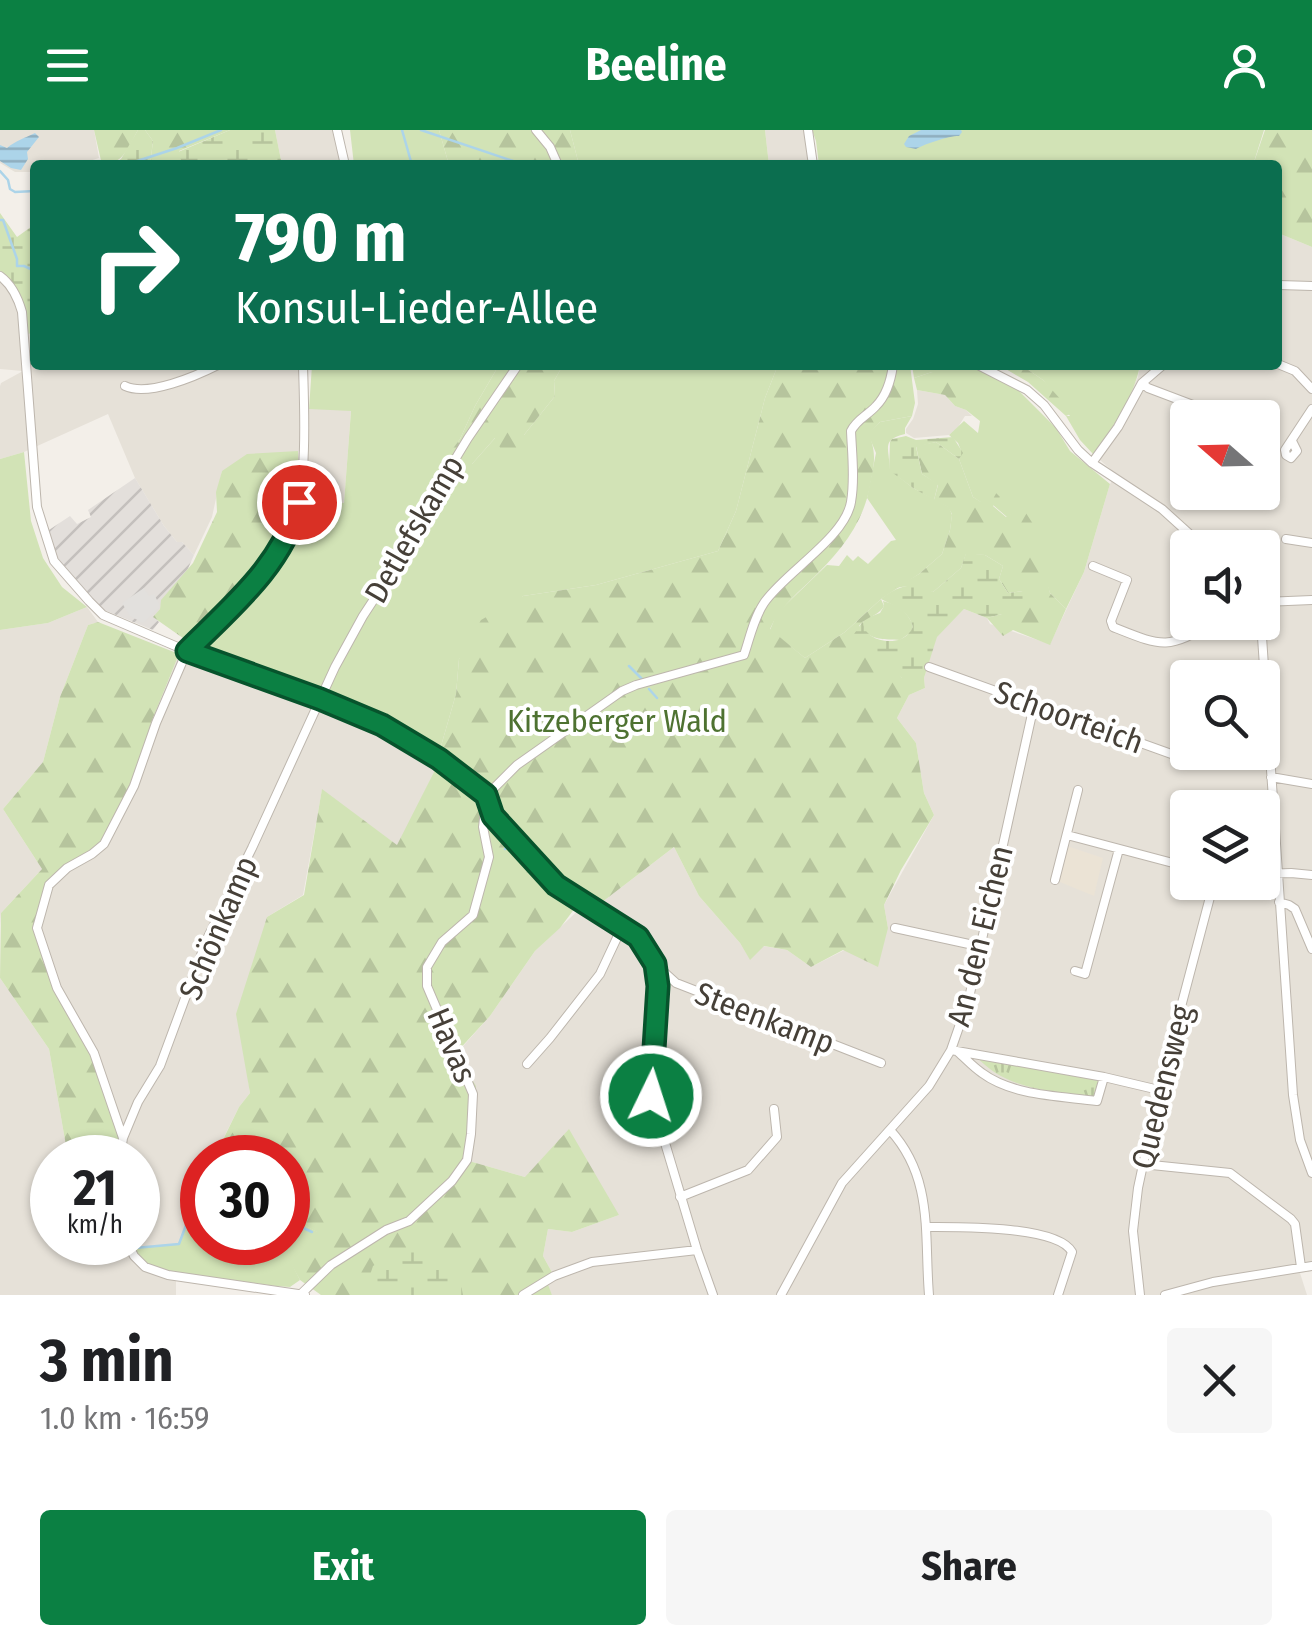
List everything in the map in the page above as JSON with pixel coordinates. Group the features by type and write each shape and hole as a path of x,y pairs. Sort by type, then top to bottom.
{"street":[{"path":"337,130 344,160"},
{"path":"536,130 556,160"},
{"path":"808,130 811,160"},
{"path":"0,276 18,297 22,312 37,507 54,561 81,593 103,614 187,651 382,725 439,759 486,795 517,765 622,691 744,655 763,604 810,560 851,505 850,431 878,404 890,383 892,370"},
{"path":"1282,286 1312,286"},
{"path":"1282,366 1295,371 1312,389"},
{"path":"125,386 138,390 168,384 205,370"},
{"path":"122,1135 94,1053 57,988 37,928 50,885 66,868 104,844 134,786 187,651 262,576 298,506 302,480 302,370"},
{"name":"Detlefskamp","path":"320,699 428,504 515,370"},
{"path":"988,370 1027,390 1092,463 1185,530"},
{"path":"1092,463 1142,383 1157,370"},
{"path":"1142,383 1180,400"},
{"path":"1292,441 1312,410"},
{"path":"1286,540 1312,543"},
{"path":"1093,566 1127,580 1113,627 1149,642 1173,644 1180,640"},
{"path":"1280,601 1312,600"},
{"name":"Schoorteich","path":"929,666 1170,753"},
{"name":"Schönkamp","path":"124,1135 160,1066 207,939 320,699"},
{"name":"An den Eichen","path":"781,1295 842,1184 955,1051 1034,704"},
{"path":"1270,770 1272,790"},
{"path":"1271,777 1312,784"},
{"path":"1055,880 1078,790"},
{"name":"Steenkamp","path":"486,795 493,816 556,885 638,937 655,964 676,983 881,1063"},
{"name":"Havas","path":"303,1295 331,1265 386,1230 409,1222 452,1181 467,1160 473,1094 428,986 427,967 442,942 473,915 489,857 483,827 486,795"},
{"path":"1067,835 1170,862"},
{"path":"1075,971 1085,974 1119,849"},
{"path":"1280,874 1312,875"},
{"name":"Quedensweg","path":"1140,1295 1133,1222 1142,1164 1209,900"},
{"path":"1312,949 1295,909 1279,902 1292,1095 1300,1140 1312,1173"},
{"path":"527,1064 600,974 622,925"},
{"path":"895,928 978,946"},
{"path":"655,964 658,986 651,1096 713,1295"},
{"path":"658,986 676,983"},
{"path":"955,1051 1159,1090"},
{"path":"955,1051 984,1075 1011,1088 1050,1095 1097,1101 1104,1077"},
{"path":"680,1197 748,1170 777,1137 774,1109"},
{"path":"890,1130 917,1173 925,1199 929,1295"},
{"path":"1142,1164 1230,1173 1241,1179 1292,1219 1301,1267"},
{"path":"926,1227 981,1227 1032,1233 1065,1242 1072,1252 1058,1295"},
{"path":"524,1295 554,1276 592,1262 696,1250"},
{"path":"143,1265 191,1280 303,1295"},
{"path":"1165,1295 1212,1282 1312,1266"}],"shaded area":[{"path":"0,130 94,130 99,158 30,160 30,172 15,172 0,163"},
{"path":"275,130 341,130 347,160 281,160"},
{"path":"765,130 808,130 812,160 768,160"},
{"path":"1282,235 1312,247 1312,1271 1300,1273 1307,1295 552,1295 546,1282 554,1276 543,1256 548,1229 572,1232 619,1215 525,1177 469,1161 456,1054 490,1016 535,951 586,903 597,906 674,847 699,896 750,959 763,946 787,950 811,967 888,928 884,905 934,815 924,793 916,743 897,718 909,695 925,688 924,678 936,637 964,609 987,618 990,624 1050,644 1084,572 1116,474 1093,454 1114,426 1139,370 1282,370"},
{"path":"0,278 17,297 25,334 30,334 30,370 306,370 307,408 351,410 344,504 306,499 299,511 222,471 212,517 194,555 164,526 135,478 108,414 0,459 0,386 23,371 0,369"},
{"path":"917,390 945,395 972,416 965,416 949,435 914,438 906,429 918,404"},
{"path":"135,478 164,526 194,555 186,573 162,600 154,617 159,622 153,630 104,610 75,585 56,562 46,532 70,516 77,524 91,517 88,510"},
{"path":"144,588 149,596 154,594 159,608 143,623 130,616 122,603"},
{"path":"87,607 98,622 88,625 60,697 43,762 3,809 42,869 1,913 0,925 0,630 48,623"},
{"path":"179,654 320,699 382,725 433,756 435,770 398,846 322,790 303,895 267,917 248,1079 250,1093 225,1135 180,1135 180,1241 160,1246 160,1135 110,1135 54,990 36,928 48,884 132,786 151,723"},
{"path":"1064,845 1103,858 1094,896 1055,880"},
{"path":"0,978 49,1049 64,1135 30,1135 30,1265 154,1265 176,1279 176,1295 0,1295"}],"green space":[{"path":"94,130 138,130 120,158 101,160"},
{"path":"138,130 145,130 153,141 151,160 121,159"},
{"path":"145,130 230,130 179,151 182,160 151,160 153,141"},
{"path":"230,130 275,130 281,160 181,160 178,152"},
{"path":"350,130 439,130 448,160 353,160"},
{"path":"439,130 570,130 578,160 448,160"},
{"path":"570,130 765,130 768,160 578,160"},
{"path":"812,130 1264,130 1255,160 818,160"},
{"path":"1265,130 1312,130 1312,247 1282,235 1282,160 1255,160"},
{"path":"0,213 17,237 30,228 30,334 25,334 17,297 0,278"},
{"path":"312,370 496,370 446,459 472,464 496,437 524,435 555,396 554,381 560,370 776,370 736,511 718,551 596,585 523,596 459,659 456,694 439,753 382,716 213,654 205,647 263,591 306,499 344,503 351,411 309,409"},
{"path":"496,370 560,370 554,381 555,396 524,435 522,455 508,463 495,438 461,471 445,459 460,439"},
{"name":"Kitzeberger Wald","path":"776,370 911,370 915,403 912,416 880,422 869,434 873,472 855,527 830,561 782,609 770,629 805,658 845,632 881,599 881,610 859,626 902,678 924,678 925,688 909,695 897,718 916,743 924,793 934,815 884,905 888,928 878,967 843,950 811,967 787,950 764,946 750,960 699,896 674,847 597,906 559,882 480,782 439,753 456,694 459,659 481,620 523,596 596,585 718,551 736,511"},
{"path":"913,370 978,370 1016,388 1056,428 1070,451 1110,484 1084,572 1066,609 1050,593 1022,508 1007,517 993,505 973,497 959,459 962,453 949,435 964,421 978,433 980,421 955,406 955,393 932,372 914,378"},
{"path":"1008,370 1028,370 1073,413 1066,416 1028,382"},
{"path":"1028,370 1139,370 1128,400 1093,454 1043,380"},
{"path":"932,372 947,374 959,382 955,406 945,395 917,390 914,378"},
{"path":"912,416 905,434 889,443 889,469 913,488 949,507 950,530 942,554 881,599 845,632 805,658 770,630 777,613 827,565 839,566 847,555 853,561 858,556 868,564 896,540 867,498 876,453 868,434 880,422"},
{"path":"906,436 916,440 953,437 963,453 959,459 936,442 916,447 922,474 938,484 934,500 889,470 890,442"},
{"path":"936,442 959,459 973,497 981,502 976,480 980,477 1000,497 993,506 1006,517 1022,507 1035,527 1050,593 1066,609 1050,645 1013,630 1003,636 987,618 1002,614 1023,591 1008,593 999,579 1003,566 985,555 966,554 961,568 933,592 908,586 895,588 942,554 950,530 952,514 948,507 934,500 938,485 922,474 916,446"},
{"path":"298,451 299,511 263,591 205,647 190,643 153,617 161,600 193,563 217,512 216,492 222,471 247,454"},
{"path":"24,452 31,521 43,558 62,587 87,607 48,623 0,630 0,459"},
{"path":"966,553 985,555 1003,566 999,579 1008,593 1023,591 1023,603 1013,619 1002,614 987,618 964,609 937,637 924,678 902,678 852,637 863,621 867,632 876,639 895,641 905,637 913,627 908,617 881,599 906,586 933,592 961,568"},
{"path":"883,601 909,617 913,627 900,640 874,637 862,627 864,619 880,613"},
{"path":"98,622 179,654 151,723 132,786 102,843 48,884 36,928 54,990 92,1054 119,1135 64,1135 49,1049 0,978 1,913 42,869 3,809 43,762 60,697 88,625"},
{"name":"Kitzeberger Wald","path":"435,770 459,785 552,887 578,904 535,951 490,1016 456,1053 476,1086 475,1138 469,1161 525,1177 569,1129 619,1215 572,1232 548,1229 543,1256 554,1276 547,1282 552,1295 321,1295 300,1280 292,1265 310,1265 310,1239 317,1232 310,1228 310,1135 225,1135 250,1093 236,1014 267,917 304,895 322,789 397,845"},
{"path":"976,1056 1100,1080 1096,1098 1016,1083 988,1068"},
{"path":"180,1239 180,1265 292,1265 300,1280 290,1287 276,1286 149,1265 160,1265 160,1246 178,1244"},
{"path":"413,1245 433,1252 453,1266 463,1295 367,1295 373,1266"}],"water":[{"path":"921,130 962,132 916,149 906,147 909,136"},
{"path":"35,133 39,137 27,152 28,159 21,170 0,161 0,145 7,148"}],"waterway":[{"path":"140,160 221,130"},
{"path":"402,130 411,160"},
{"path":"421,130 510,160"},
{"path":"0,171 10,189 30,191"},
{"path":"0,220 17,266 30,269"},
{"path":"629,666 642,679"},
{"path":"649,689 657,698"},
{"path":"505,849 512,843"},
{"path":"160,1246 180,1241"}],"route":[{"path":"299,502 262,576 187,651 382,725 439,759 486,795 493,816 556,885 638,937 655,964 658,986 651,1096"}]}
